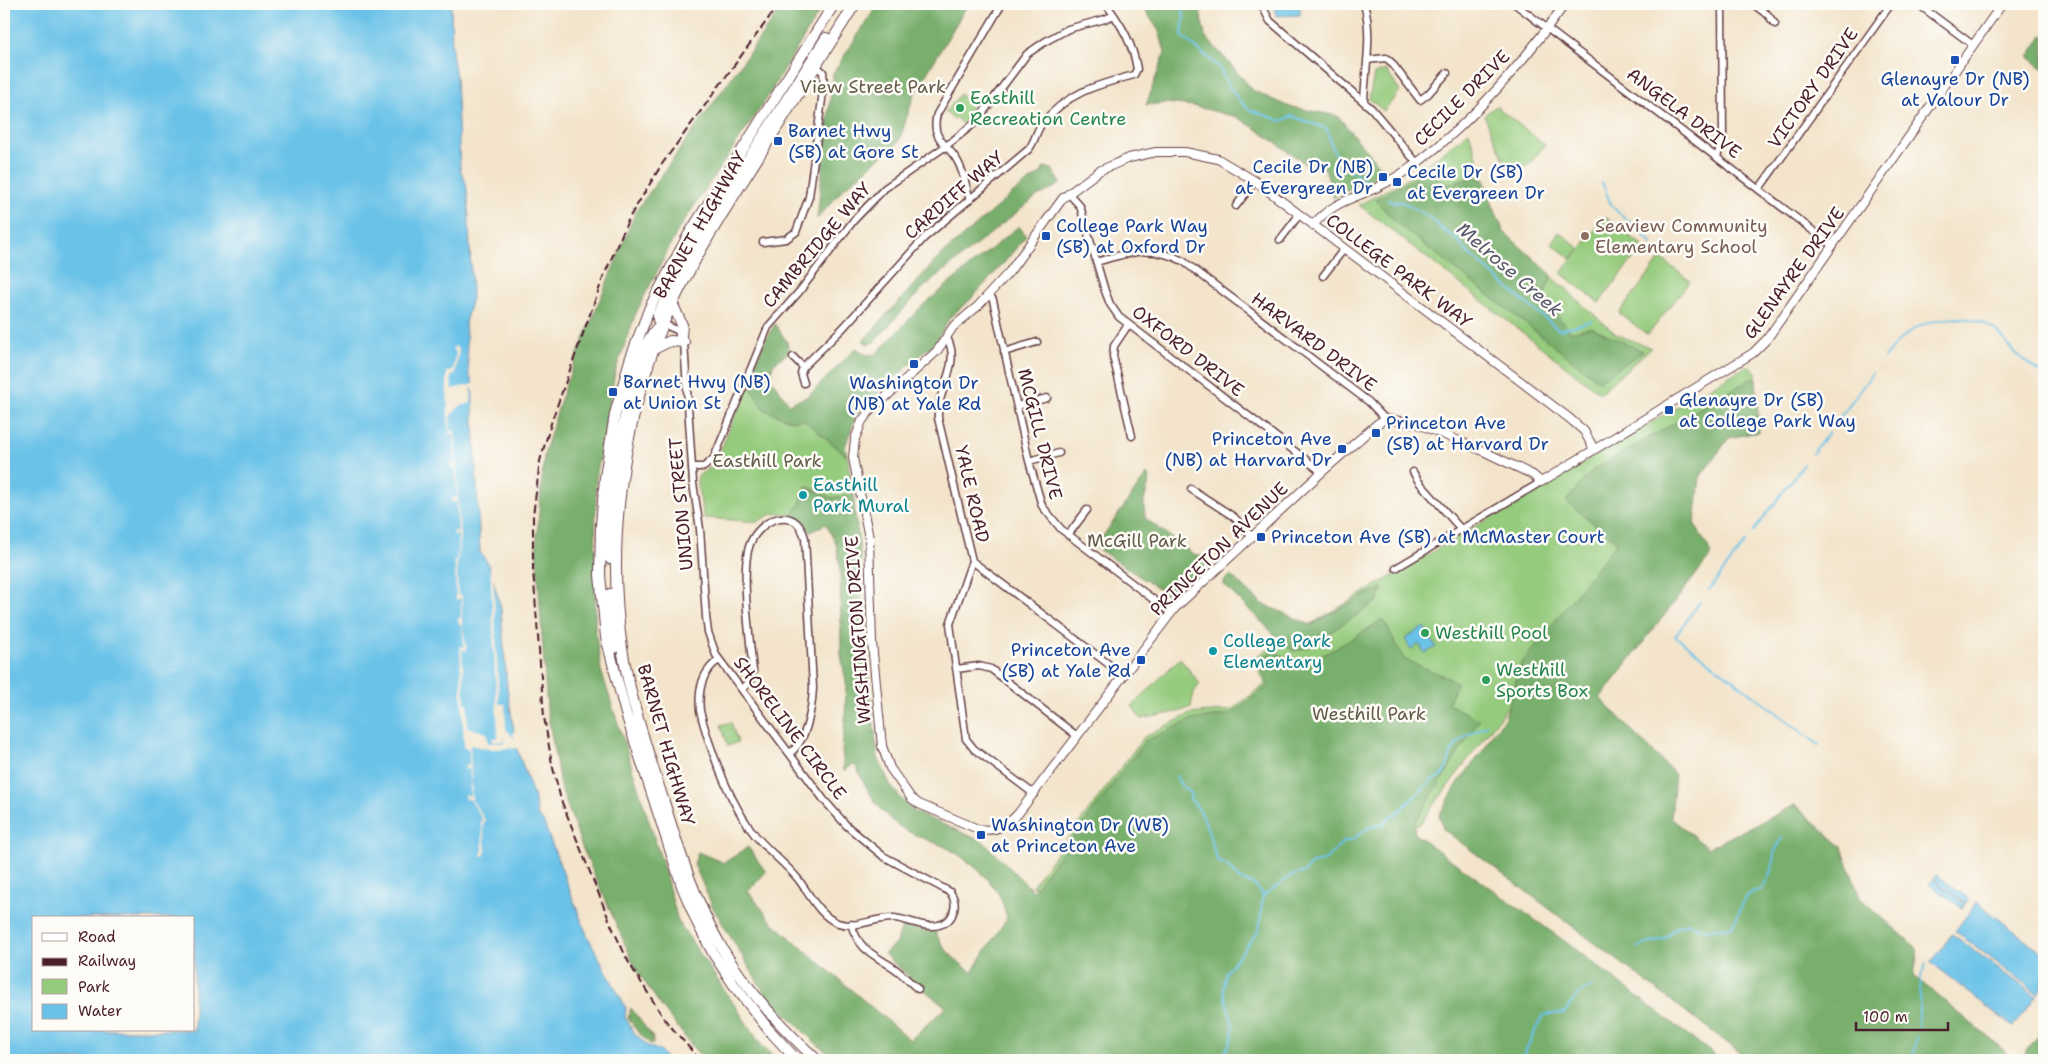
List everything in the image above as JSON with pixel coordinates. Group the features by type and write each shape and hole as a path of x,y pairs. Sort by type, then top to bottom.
{"main road":[{"name":"BARNET HIGHWAY","path":"797,1060 769,1030 734,985 713,953 697,922 682,886 637,746 606,636 600,575 601,526 609,443 630,360 654,300 688,236 834,4"},
{"path":"611,653 614,646 610,593 610,528 619,446 628,405 647,341 655,329 663,324 658,320 658,314 696,241 814,64 848,4"},
{"name":"BARNET HIGHWAY","path":"817,1060 795,1040 756,998 742,979 722,948 691,882 636,713 627,674 618,610 616,576 617,530 630,435 654,349 663,324 720,216 814,64 855,4"},
{"path":"654,349 670,341 683,339 682,325 673,305"},
{"path":"795,1040 811,1060"}],"street":[{"path":"970,200 957,159 935,130 937,114 1002,4"},
{"path":"1106,4 1114,14"},
{"path":"1260,4 1270,21 1364,102 1417,163"},
{"path":"1364,4 1366,13 1367,60 1364,102"},
{"name":"ANGELA DRIVE","path":"1515,4 1833,246"},
{"name":"CECILE DRIVE","path":"1313,225 1330,208 1378,187 1417,163 1451,135 1500,85 1565,4"},
{"path":"1717,157 1722,136 1722,4"},
{"path":"1754,4 1768,15 1775,24"},
{"name":"VICTORY DRIVE","path":"1759,189 1891,4"},
{"path":"1918,4 1973,45"},
{"name":"GLENAYRE DRIVE","path":"1396,568 1460,528 1541,482 1761,347 2002,4"},
{"name":"CAMBRIDGE WAY","path":"693,468 704,467 714,458 761,343 774,320 799,292 854,220 876,196 976,122 1027,54 1068,29 1105,19 1114,14"},
{"name":"CARDIFF WAY","path":"803,367 843,328 924,238 1029,149 1040,128 1059,106 1071,97 1092,87 1134,75 1137,69 1136,58 1128,38 1114,14"},
{"path":"1367,60 1386,58 1420,100 1447,73"},
{"path":"763,242 786,239 796,232 809,198 824,84 823,72 814,64"},
{"name":"COLLEGE PARK WAY","path":"947,338 955,325 989,294 1015,265 1056,208 1069,194 1099,172 1129,158 1156,152 1185,152 1218,159 1255,181 1569,418 1584,431 1594,449"},
{"path":"1236,206 1255,181"},
{"name":"OXFORD DRIVE","path":"1069,194 1080,206 1107,298 1116,314 1322,472"},
{"path":"1280,240 1300,215"},
{"path":"1323,276 1344,249"},
{"name":"HARVARD DRIVE","path":"1096,262 1138,251 1168,254 1183,261 1369,402 1385,419"},
{"name":"MCGILL DRIVE","path":"989,294 994,300 1029,461 1042,506 1056,524 1068,535 1171,613"},
{"path":"663,324 674,328 683,339"},
{"path":"1128,325 1116,341 1112,356 1132,436"},
{"name":"YALE ROAD","path":"947,338 950,344 951,365 938,401 938,418 972,561 1123,675"},
{"name":"WASHINGTON DRIVE","path":"947,338 937,351 869,412 860,426 853,446 855,473 869,538 872,643 879,725 885,759 913,800 924,807 978,829 995,830"},
{"name":"UNION STREET","path":"683,339 708,632 719,660"},
{"path":"1004,352 1037,342"},
{"path":"793,357 803,367 801,373 804,383"},
{"path":"1017,406 1047,398"},
{"path":"1385,419 1416,423 1483,450 1541,482"},
{"name":"PRINCETON AVENUE","path":"995,830 1005,826 1014,819 1171,613 1322,472 1385,419"},
{"path":"1029,461 1058,453"},
{"path":"1413,472 1419,482 1460,528"},
{"path":"1191,488 1234,517 1252,537"},
{"path":"1068,535 1087,510"},
{"path":"742,689 751,681 753,671 746,570 748,551 762,525 773,519 789,519 800,528 805,538 813,688 802,738 798,748 790,753"},
{"path":"972,561 950,620 965,736 968,743 1034,794"},
{"name":"SHORELINE CIRCLE","path":"719,660 742,689 832,810 854,833 894,864 945,888 952,894 954,908 951,917 940,925 930,926 890,918 851,924 838,923 824,914 797,878 753,833 731,798 701,717 699,706 703,680 709,667 719,660"},
{"path":"956,669 979,666 991,669 1077,736"},
{"path":"851,924 855,937 870,954 892,967 918,989"}],"green space":[{"path":"784,4 824,4 765,101 678,230 636,313 615,372 596,479 595,628 601,670 662,862 678,921 762,1046 777,1060 707,1060 696,1051 661,1006 636,969 582,847 560,785 547,710 536,546 544,455 565,386 636,211"},
{"name":"View Street Park","path":"878,4 968,4 914,95 899,142 844,188 817,219 833,73"},
{"path":"1141,4 1199,4 1205,36 1254,91 1287,106 1338,116 1384,172 1333,198 1325,168 1311,168 1237,117 1193,106 1165,103 1146,105 1165,52 1159,31"},
{"path":"2042,35 2044,36 2044,69 2028,57"},
{"path":"1386,70 1400,91 1384,111 1369,99 1374,74"},
{"name":"Easthill Recreation Centre","path":"960,94 976,112 964,125 955,117 953,119 945,112"},
{"path":"1496,106 1545,145 1529,165 1510,173 1484,115"},
{"path":"1469,132 1502,234 1563,285 1616,334 1651,348 1600,393 1359,205 1409,178"},
{"path":"1044,167 1052,169 1061,183 1037,196 923,288 874,342 868,344 863,341 939,257 1013,193 1041,173"},
{"path":"1427,171 1448,184 1474,177 1482,180 1504,232 1552,275 1543,298 1571,332 1591,327 1643,351 1599,381 1395,222 1376,200"},
{"path":"1605,217 1643,246 1599,303 1561,273"},
{"path":"1019,226 1026,236 1004,263 970,300 950,317 936,341 858,411 845,447 847,456 803,419 792,421 765,410 748,383 766,338 775,324 787,342 789,352 773,364 771,378 789,404 808,396 856,348 867,355 876,354 923,305"},
{"path":"1559,232 1579,248 1571,259 1551,243"},
{"path":"1661,258 1690,281 1648,335 1619,313"},
{"name":"Westhill Park","path":"1748,365 1757,373 1419,825 1222,858 1031,887 1144,737 1190,714 1231,710 1266,684 1252,659"},
{"path":"1756,376 1759,432 1729,438 1700,477 1695,525 1712,554 1600,698 1675,774 1671,818 1708,848 1795,805 1842,847 1860,898 1918,949 1914,976 2006,1052 1999,1060 1750,1060 1443,829 1439,815 1460,780 1504,720 1521,664 1617,542 1566,501 1593,470"},
{"name":"Easthill Park","path":"748,383 765,410 803,419 847,456 854,495 831,498 807,486 800,504 793,515 774,514 758,522 704,518 697,483 698,476 715,464"},
{"name":"McGill Park","path":"1147,474 1150,479 1144,501 1145,518 1193,554 1213,559 1169,596 1095,547"},
{"path":"806,486 831,498 854,495 860,549 863,635 878,758 891,786 915,812 984,842 1033,891 1145,741 1191,720 1231,714 1269,685 1256,660 1274,651 1292,661 1299,662 1319,657 1383,619 1404,659 1457,682 1448,704 1479,720 1414,824 1415,834 1570,945 1721,1060 836,1060 812,1040 764,992 713,908 694,864 698,852 724,863 748,847 766,872 748,891 772,922 910,1040 946,1007 919,986 884,954 897,942 902,926 922,931 935,931 950,954 972,972 1007,918 1000,896 994,886 981,873 966,860 950,850 912,834 895,823 877,805 856,766 852,764 844,771 842,750 846,682 841,655 840,567 836,544 826,524 810,532 793,515 800,504"},
{"path":"1231,575 1261,603 1311,625 1367,594 1383,588 1378,601 1308,647 1295,651 1287,647 1222,583"},
{"path":"1180,658 1200,684 1194,692 1191,707 1182,711 1141,719 1132,706"},
{"path":"731,722 738,742 728,746 721,725"},
{"path":"631,1008 653,1038 653,1043 650,1044 638,1032 628,1018"},
{"path":"2044,1029 2044,1060 2020,1060"}],"water":[{"path":"4,4 451,4 452,53 456,77 460,169 466,183 468,198 472,298 465,323 469,375 472,379 480,552 489,565 501,608 507,687 517,749 535,800 537,815 543,821 587,935 626,1008 625,1017 634,1033 648,1046 660,1051 668,1060 4,1060"},
{"path":"1274,4 1300,4 1300,15 1276,16"},
{"path":"1424,627 1436,647 1425,653 1419,644 1411,649 1405,639"},
{"path":"1936,875 1969,899 1966,903 1933,879"},
{"path":"1933,880 1965,904 1962,908 1929,884"},
{"path":"1977,902 2044,954 2044,985 2038,994 1955,931"},
{"path":"1952,934 2036,996 2013,1027 1931,963"}],"pier":[{"path":"455,346 459,350 455,375 451,376 452,389 475,384 475,388 471,389 471,403 460,406 450,416 451,432 455,430 460,536 457,566 458,596 462,594 462,622 466,645 466,651 462,649 465,704 468,702 467,727 487,733 488,743 505,743 505,736 504,741 493,742 492,738 498,738 490,562 493,572 499,704 505,704 506,729 514,738 514,731 517,731 520,748 488,749 470,745 472,800 485,820 483,825 486,851 484,856 481,855 483,850 482,825 480,824 482,819 470,799 466,800 465,795 470,796 470,770 469,768 465,770 465,764 469,766 469,749 464,748 460,645 464,647 464,645 462,625 459,625 458,618 461,618 461,598 456,600 455,560 457,559 458,536 457,534 454,536 453,530 457,532 458,530 457,503 456,501 452,503 452,497 457,497 455,467 451,469 450,463 455,465 454,435 453,433 449,435 447,390 447,372 453,371 456,353 453,348"}],"waterway":[{"name":"Melrose Creek","path":"1181,4 1184,17 1182,36 1219,67 1228,85 1240,101 1250,110 1282,121 1292,116 1327,129 1336,156 1344,166 1367,180"},
{"path":"1602,183 1612,206 1639,230 1652,245"},
{"name":"Melrose Creek","path":"1388,200 1403,202 1429,217 1445,232 1455,237 1466,251 1559,330 1591,321"},
{"path":"1884,358 1903,337 1920,326 1952,318 1975,320 1997,331 2014,353 2044,375"},
{"path":"1837,421 1873,373"},
{"path":"1812,454 1829,432"},
{"path":"1753,532 1804,464"},
{"path":"1709,590 1745,543"},
{"path":"1700,602 1675,636 1819,745"},
{"path":"1263,896 1291,876 1305,872 1312,863 1324,861 1343,842 1353,839 1368,828 1383,824 1391,815 1394,816 1432,780 1443,773 1453,750 1459,742 1487,725"},
{"path":"1176,776 1180,784 1191,794 1190,799 1201,812 1218,861 1228,866 1239,879 1254,885 1263,896 1259,930 1226,972 1224,995 1233,1024 1228,1046 1219,1060"},
{"path":"1638,947 1666,938 1675,928 1688,923 1706,930 1731,927 1746,898 1755,891 1762,890 1772,870 1774,853 1782,838"},
{"path":"1918,1027 1921,976 1926,963"},
{"path":"1521,1060 1543,1015 1564,1013 1577,995 1594,985"},
{"path":"1912,1060 1917,1037"}],"railway":[{"path":"700,1060 665,1020 629,963 612,927 561,800 552,764 544,717 533,569 533,516 540,461 552,420 603,278 629,218 662,164 779,4"}],"place":[{"name":"Glenayre Dr (NB) at Valour Dr","path":"1955,60"},
{"name":"Easthill Recreation Centre","path":"960,108"},
{"name":"Barnet Hwy (SB) at Gore St","path":"778,141"},
{"name":"Cecile Dr (NB) at Evergreen Dr","path":"1383,177"},
{"name":"Cecile Dr (SB) at Evergreen Dr","path":"1397,182"},
{"name":"College Park Way (SB) at Oxford Dr","path":"1046,236"},
{"name":"Seaview Community Elementary School","path":"1585,236"},
{"name":"Washington Dr (NB) at Yale Rd","path":"914,364"},
{"name":"Barnet Hwy (NB) at Union St","path":"613,392"},
{"name":"Glenayre Dr (SB) at College Park Way","path":"1669,410"},
{"name":"Princeton Ave (SB) at Harvard Dr","path":"1376,433"},
{"name":"Princeton Ave (NB) at Harvard Dr","path":"1342,449"},
{"name":"Easthill Park Mural","path":"803,495"},
{"name":"Princeton Ave (SB) at McMaster Court","path":"1261,537"},
{"name":"Westhill Pool","path":"1425,633"},
{"name":"College Park Elementary","path":"1213,651"},
{"name":"Princeton Ave (SB) at Yale Rd","path":"1141,660"},
{"name":"Westhill Sports Box","path":"1486,680"},
{"name":"Washington Dr (WB) at Princeton Ave","path":"981,835"}]}
